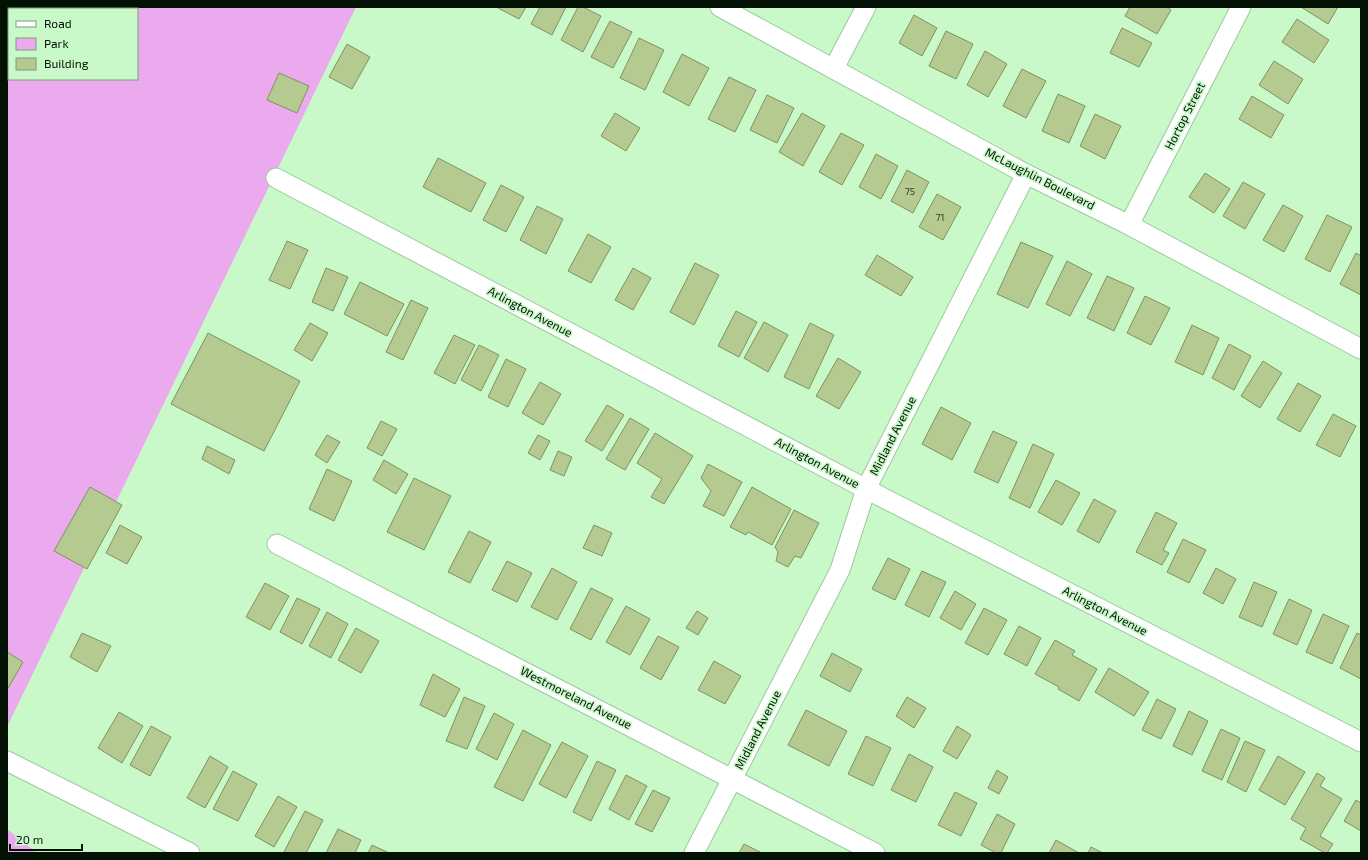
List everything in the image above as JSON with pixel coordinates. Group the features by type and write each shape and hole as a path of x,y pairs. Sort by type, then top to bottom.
{"street":[{"name":"McLaughlin Boulevard","path":"720,7 1026,174 1129,225 1361,349"},
{"path":"834,68 866,7"},
{"name":"Hortop Street","path":"1129,225 1241,7"},
{"name":"Midland Avenue","path":"694,853 840,570 866,489 1026,174"},
{"name":"Arlington Avenue","path":"276,178 866,489 1361,742"},
{"name":"Westmoreland Avenue","path":"277,544 876,853"},
{"path":"7,761 190,853"}],"green space":[{"path":"7,7 356,7 7,727"},
{"path":"7,829 37,853 7,853"}],"building":[{"path":"526,7 519,19 498,8"},
{"path":"540,7 566,7 552,35 531,24"},
{"path":"578,7 583,7 601,16 583,52 561,40"},
{"path":"1130,7 1167,7 1171,10 1157,34 1125,16"},
{"path":"1301,7 1338,7 1328,24"},
{"path":"914,15 937,28 922,56 899,43"},
{"path":"1297,19 1329,40 1314,63 1282,42"},
{"path":"610,21 632,32 613,68 591,57"},
{"path":"1122,28 1152,43 1139,67 1110,53"},
{"path":"946,31 973,44 956,79 929,66"},
{"path":"639,38 664,50 645,90 620,78"},
{"path":"347,44 370,57 352,89 329,77"},
{"path":"985,51 1007,64 988,97 967,85"},
{"path":"682,54 709,68 689,106 663,92"},
{"path":"1274,61 1303,79 1288,104 1259,85"},
{"path":"1022,69 1046,81 1026,118 1003,106"},
{"path":"279,73 309,86 297,113 267,100"},
{"path":"729,77 756,90 735,132 708,119"},
{"path":"1058,94 1085,106 1069,143 1042,131"},
{"path":"767,95 794,108 777,143 750,130"},
{"path":"1252,96 1284,115 1271,138 1239,119"},
{"path":"615,113 640,128 626,151 601,136"},
{"path":"802,113 825,126 803,166 779,152"},
{"path":"1095,114 1121,126 1105,159 1080,146"},
{"path":"841,133 864,145 842,185 819,172"},
{"path":"876,154 898,166 881,199 859,187"},
{"path":"438,158 486,183 471,212 423,187"},
{"path":"907,170 929,182 913,213 891,201"},
{"path":"1205,173 1230,189 1214,213 1189,197"},
{"path":"1243,182 1265,194 1245,229 1223,216"},
{"path":"501,185 524,197 506,232 483,220"},
{"path":"937,194 961,207 943,240 919,227"},
{"path":"1283,205 1303,216 1284,252 1263,240"},
{"path":"537,206 563,219 546,254 520,240"},
{"path":"1327,215 1352,227 1330,272 1305,259"},
{"path":"588,234 611,247 591,283 568,271"},
{"path":"287,241 308,250 290,289 269,280"},
{"path":"1021,242 1053,256 1028,308 997,294"},
{"path":"1356,253 1361,256 1361,295 1340,284"},
{"path":"877,255 913,277 901,296 865,275"},
{"path":"1067,261 1092,274 1070,316 1046,304"},
{"path":"695,263 719,275 694,325 670,312"},
{"path":"326,268 348,277 333,311 312,302"},
{"path":"633,268 651,278 633,310 615,300"},
{"path":"1107,276 1134,288 1114,331 1087,318"},
{"path":"360,282 404,304 387,336 344,314"},
{"path":"1145,296 1170,308 1151,345 1127,333"},
{"path":"411,300 428,308 403,360 386,352"},
{"path":"736,311 757,322 739,357 718,346"},
{"path":"764,322 788,335 768,372 744,358"},
{"path":"310,323 328,333 312,361 294,350"},
{"path":"810,323 834,335 809,389 784,377"},
{"path":"1192,325 1219,338 1203,375 1175,362"},
{"path":"208,333 300,381 264,451 171,404"},
{"path":"454,335 475,345 455,384 434,373"},
{"path":"1229,344 1251,356 1234,390 1212,378"},
{"path":"479,345 499,355 481,391 461,380"},
{"path":"838,358 861,372 839,409 816,396"},
{"path":"506,359 526,369 508,407 488,397"},
{"path":"1263,361 1282,373 1260,408 1241,396"},
{"path":"540,382 561,394 543,425 522,413"},
{"path":"1298,383 1321,396 1300,432 1277,419"},
{"path":"607,405 624,415 602,451 585,441"},
{"path":"941,407 971,423 952,460 922,444"},
{"path":"1333,414 1356,426 1340,457 1316,445"},
{"path":"630,418 649,429 625,470 606,459"},
{"path":"381,421 397,429 382,456 367,448"},
{"path":"993,431 1017,442 998,483 974,472"},
{"path":"655,433 693,456 664,504 651,497 662,479 637,463"},
{"path":"327,435 340,442 327,463 315,455"},
{"path":"538,435 550,441 540,460 528,453"},
{"path":"1033,444 1054,454 1030,508 1009,498"},
{"path":"207,446 235,460 229,474 202,459"},
{"path":"558,451 572,457 564,476 550,470"},
{"path":"384,460 408,474 396,494 373,480"},
{"path":"708,464 742,482 724,516 703,506 711,491 701,478"},
{"path":"327,469 352,481 334,521 309,509"},
{"path":"414,478 451,496 424,550 387,532"},
{"path":"1056,480 1080,493 1062,525 1038,512"},
{"path":"90,487 122,505 87,569 54,551"},
{"path":"752,487 791,509 772,545 748,532 746,535 730,527"},
{"path":"1094,499 1116,511 1099,543 1077,531"},
{"path":"794,510 819,523 801,558 795,556 788,567 776,561 778,552 775,547"},
{"path":"1156,512 1177,523 1163,550 1169,553 1162,565 1136,552"},
{"path":"120,525 142,537 127,564 106,553"},
{"path":"594,525 612,533 602,556 583,548"},
{"path":"469,531 491,542 470,583 448,572"},
{"path":"1183,539 1206,550 1189,583 1167,572"},
{"path":"888,558 910,569 895,600 872,589"},
{"path":"507,561 532,573 517,602 492,590"},
{"path":"552,568 577,582 557,620 531,607"},
{"path":"1216,568 1236,579 1223,604 1203,593"},
{"path":"922,571 946,582 929,617 905,605"},
{"path":"1254,582 1277,592 1262,627 1239,617"},
{"path":"265,583 289,596 270,630 246,617"},
{"path":"591,588 613,599 591,640 570,629"},
{"path":"955,591 976,604 961,630 940,618"},
{"path":"297,598 320,609 302,644 280,632"},
{"path":"1289,599 1312,610 1297,645 1273,634"},
{"path":"626,606 650,619 630,655 606,642"},
{"path":"984,608 1007,620 988,655 965,643"},
{"path":"697,611 708,618 698,635 686,628"},
{"path":"327,612 348,624 331,658 309,646"},
{"path":"1323,614 1349,626 1332,664 1306,652"},
{"path":"1019,626 1041,638 1027,666 1004,654"},
{"path":"356,628 379,641 361,673 338,660"},
{"path":"82,633 111,646 97,672 70,657"},
{"path":"1357,633 1361,635 1361,679 1340,668"},
{"path":"658,636 679,647 661,680 640,668"},
{"path":"1055,640 1075,651 1072,655 1097,669 1079,701 1058,689 1059,687 1035,674"},
{"path":"7,652 23,662 7,690"},
{"path":"832,653 862,669 850,692 820,676"},
{"path":"714,661 741,676 725,704 698,690"},
{"path":"1109,668 1149,692 1134,716 1095,692"},
{"path":"433,674 460,689 445,717 420,705"},
{"path":"464,697 485,706 467,749 446,741"},
{"path":"907,697 926,708 914,728 896,716"},
{"path":"1157,699 1176,709 1161,739 1142,730"},
{"path":"806,710 847,731 829,766 788,745"},
{"path":"1189,711 1208,721 1192,755 1173,746"},
{"path":"119,712 143,726 122,763 98,748"},
{"path":"494,713 514,724 497,760 476,749"},
{"path":"151,726 171,737 150,776 130,765"},
{"path":"957,726 971,735 957,759 943,751"},
{"path":"1221,729 1240,738 1222,780 1202,771"},
{"path":"523,730 551,745 523,801 494,787"},
{"path":"866,736 891,748 873,786 848,774"},
{"path":"1245,741 1265,750 1246,792 1227,782"},
{"path":"562,742 588,756 566,798 539,784"},
{"path":"909,754 933,767 916,802 891,790"},
{"path":"210,756 228,767 205,808 187,798"},
{"path":"1278,756 1305,772 1285,805 1259,790"},
{"path":"597,761 616,770 591,821 573,812"},
{"path":"997,770 1008,777 999,794 988,788"},
{"path":"233,771 257,784 238,821 213,809"},
{"path":"1317,773 1325,778 1320,786 1342,799 1320,836 1333,844 1327,853 1300,839 1306,828 1291,819"},
{"path":"626,775 647,786 629,820 609,809"},
{"path":"653,790 670,798 652,832 635,824"},
{"path":"955,792 977,803 961,836 938,825"},
{"path":"278,796 297,807 274,847 255,836"},
{"path":"1356,800 1361,803 1361,831 1344,821"},
{"path":"305,811 323,820 306,853 286,853 284,852"},
{"path":"997,814 1015,824 1001,853 996,853 981,845"},
{"path":"338,829 361,840 355,853 326,853"},
{"path":"1056,840 1079,853 1049,853"},
{"path":"744,844 762,853 739,853"},
{"path":"372,845 389,853 368,853"},
{"path":"1091,847 1103,853 1088,853"}]}
